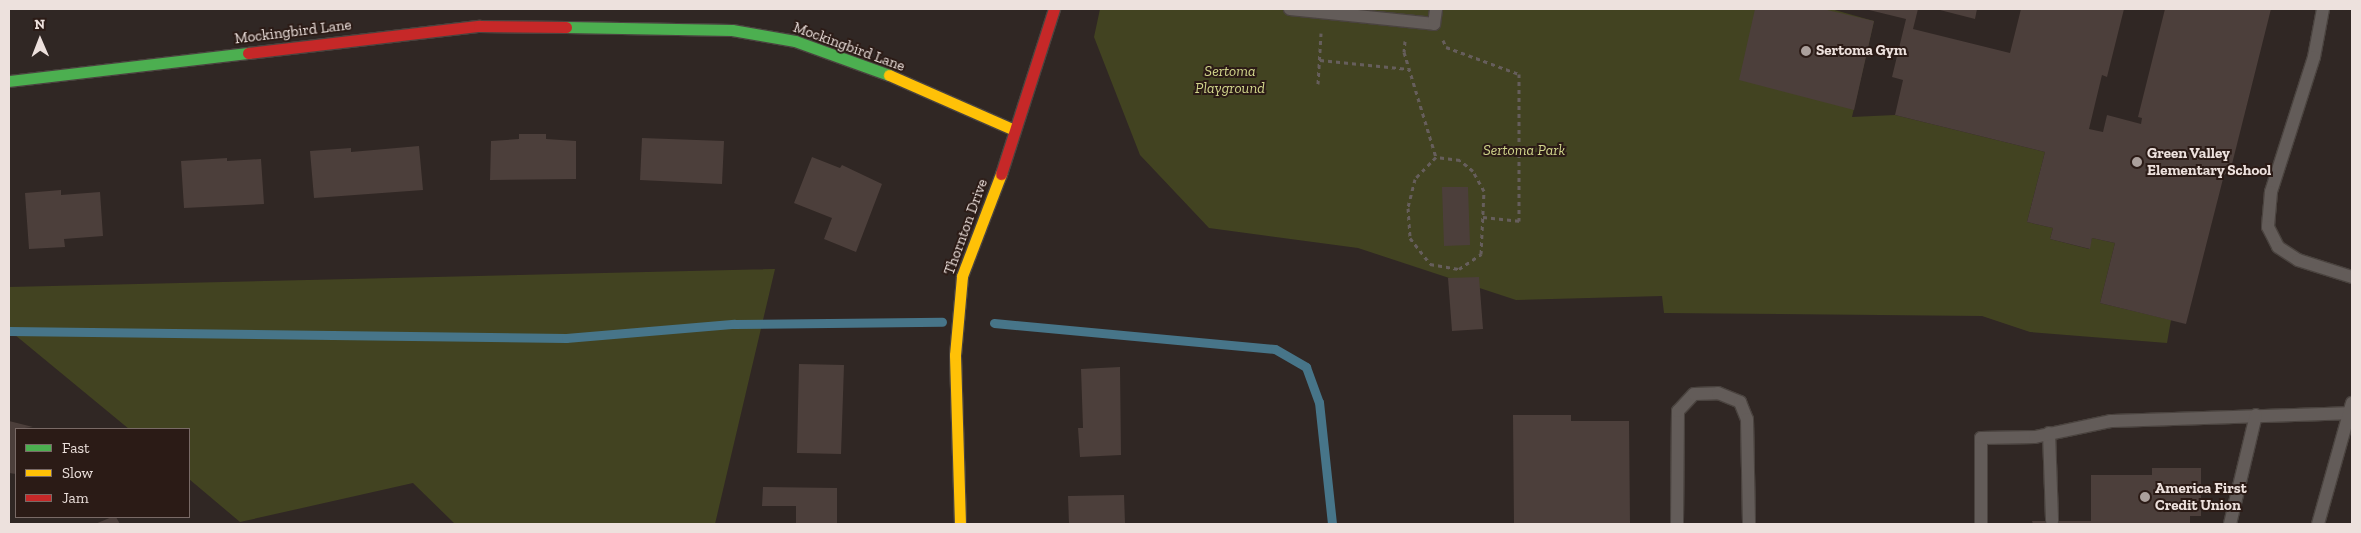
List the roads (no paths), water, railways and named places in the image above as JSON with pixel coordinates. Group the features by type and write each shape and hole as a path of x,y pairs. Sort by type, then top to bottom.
{"street":[{"name":"Thornton Drive","path":"960,524 955,355 962,276 1001,175 1054,9"},
{"name":"Mockingbird Lane","path":"9,81 479,26 732,30 795,41 882,72 1014,130"}],"lane":[{"path":"1290,9 1434,24 1436,9"},
{"path":"2323,9 2314,56 2271,192 2268,227 2278,247 2298,260 2352,277"},
{"path":"1677,524 1678,411 1694,394 1718,393 1740,402 1747,419 1749,524"},
{"path":"1981,524 1981,438 2050,434 2111,421 2256,415 2351,408 2318,524"},
{"path":"2230,524 2256,415"},
{"path":"2050,434 2052,521"}],"waterway":[{"path":"9,331 566,338 734,324 942,322"},
{"path":"994,323 1275,349 1306,367 1319,402 1332,524"}],"place":[{"name":"Sertoma Gym","path":"1806,51"},
{"name":"Green Valley Elementary School","path":"2137,162"},
{"name":"America First Credit Union","path":"2145,497"}],"park label":[{"name":"Sertoma Playground","path":"1230,80"},
{"name":"Sertoma Park","path":"1524,151"}]}
